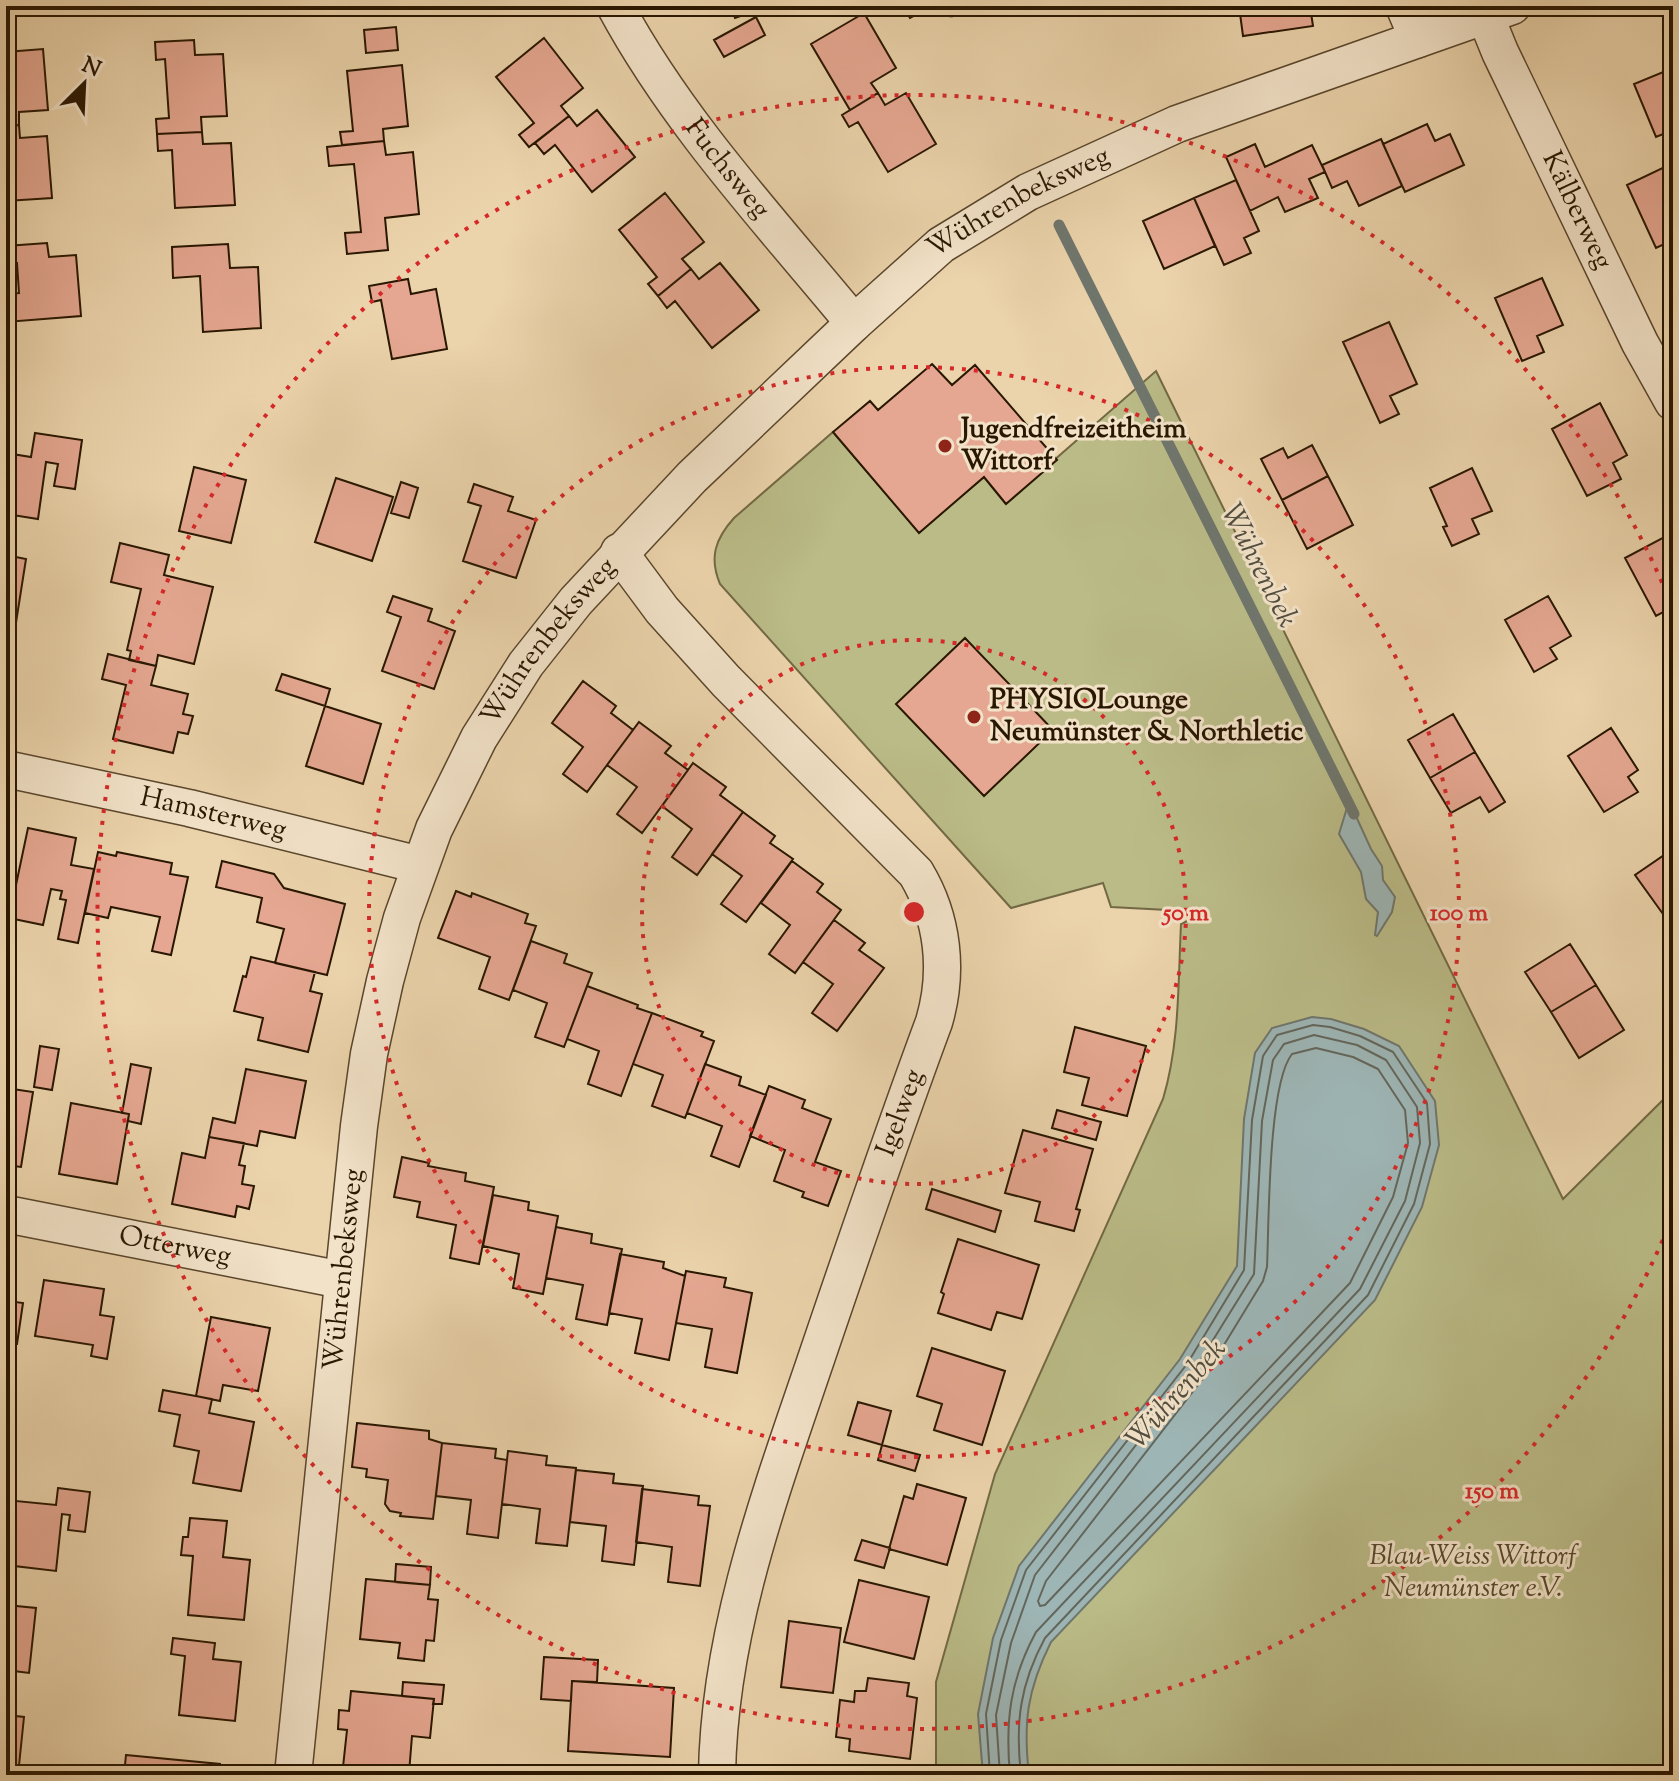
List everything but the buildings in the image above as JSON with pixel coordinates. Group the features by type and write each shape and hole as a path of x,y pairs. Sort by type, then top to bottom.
{"street":[{"name":"Fuchsweg","path":"615,6 669,96 854,323"},
{"path":"1404,6 1418,39"},
{"name":"Wührenbeksweg","path":"293,1775 342,1280 369,1054 385,981 420,865 479,738 526,664 619,552 692,477 941,245 1028,192 1177,124 1498,11"},
{"name":"Kälberweg","path":"1498,11 1500,52 1640,343 1673,402"},
{"name":"Igelweg","path":"619,552 662,610 726,681 916,873 934,910 943,958 940,1003 776,1478 733,1628 717,1738 717,1775"},
{"name":"Hamsterweg","path":"6,769 189,808 420,865"},
{"name":"Otterweg","path":"6,1214 342,1280"}],"green space":[{"name":"Blau-Weiss Wittorf Neumünster e.V.","path":"1156,371 1563,1199 1673,1090 1673,1775 936,1775 936,1682 995,1474 1163,1099 1173,1056 1181,924 1206,912 1111,907 1103,883 1011,908 720,584 715,566 716,549 734,518 833,432 919,532 984,477 1005,503"}],"water":[{"path":"1349,801 1382,866 1383,880 1395,897 1392,912 1377,936 1378,912 1366,899 1361,872 1339,834"},
{"path":"1312,1017 1364,1029 1399,1046 1435,1101 1439,1145 1422,1207 1375,1300 1051,1642 1029,1707 1029,1775 983,1775 978,1714 993,1638 1019,1566 1180,1359 1237,1266 1244,1119 1255,1053 1272,1028"}],"waterway":[{"name":"Wührenbek","path":"948,6 951,12"},
{"name":"Wührenbek","path":"1059,225 1354,814"}],"place":[{"name":"Jugendfreizeitheim Wittorf","path":"945,446"},
{"name":"PHYSIOLounge Neumünster & Northletic","path":"974,717"}]}
